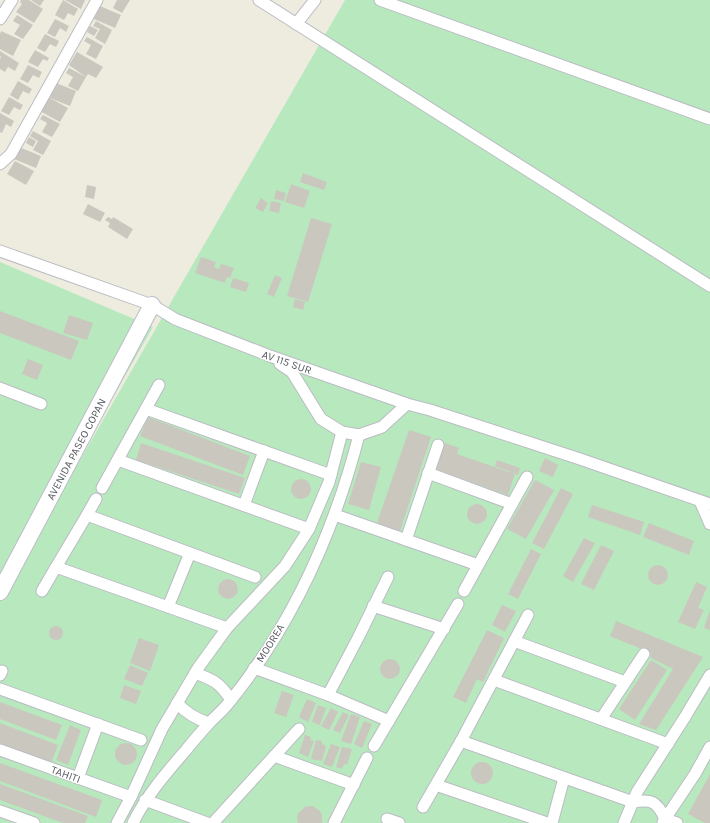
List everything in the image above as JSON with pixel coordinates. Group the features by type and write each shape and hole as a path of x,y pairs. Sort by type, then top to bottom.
{"main road":[{"name":"AVENIDA PASEO COPAN","path":"0,592 152,305"}],"street":[{"path":"0,20 12,0"},
{"path":"0,164 11,154 97,0"},
{"path":"258,0 710,286"},
{"path":"296,24 315,0"},
{"path":"380,0 710,119"},
{"name":"AV 115 SUR","path":"0,251 152,305 175,320 270,356 407,404 438,412 580,459 705,503"},
{"path":"270,356 292,372 321,419 342,432 359,435 382,427 407,404"},
{"path":"102,488 159,385"},
{"path":"0,388 41,404"},
{"path":"146,409 264,451 332,471 349,474"},
{"path":"117,823 131,797 162,728 195,673 226,628 285,566 309,529 332,471 342,432"},
{"name":"MOOREA","path":"133,823 145,800 209,723 227,706 265,654 302,591 335,515 349,474 359,435"},
{"path":"406,540 438,445"},
{"path":"244,504 264,451"},
{"path":"118,460 244,504 309,529"},
{"path":"428,473 512,504"},
{"path":"464,591 527,477"},
{"path":"42,590 96,499"},
{"path":"705,503 710,524"},
{"path":"87,515 255,576"},
{"path":"335,515 478,565"},
{"path":"168,607 190,553"},
{"path":"56,567 226,628"},
{"path":"328,695 388,577"},
{"path":"374,746 458,604"},
{"path":"373,606 444,629"},
{"path":"423,807 461,741 528,614"},
{"path":"514,641 625,682"},
{"path":"601,719 644,654"},
{"path":"254,668 328,695 388,721"},
{"path":"195,673 211,679 223,688 231,700"},
{"path":"626,820 637,792 710,675"},
{"path":"494,680 668,744"},
{"path":"0,689 140,740"},
{"path":"177,703 192,716 209,723"},
{"path":"78,778 98,724"},
{"path":"213,823 298,729"},
{"path":"461,741 633,802 648,800 655,803 662,810 664,821"},
{"path":"664,821 695,774 710,747"},
{"name":"TAHITI","path":"0,750 131,797"},
{"path":"274,756 354,785"},
{"path":"334,823 368,758"},
{"path":"552,823 564,778"},
{"path":"436,785 546,823"},
{"path":"145,800 207,823"},
{"path":"0,811 34,823"},
{"path":"387,819 399,823"},
{"path":"664,821 677,823"}],"green space":[{"path":"345,0 710,0 710,823 0,823 0,599"},
{"path":"0,262 153,327 0,596"}],"building":[{"path":"21,0 29,0 43,9 34,23 16,12 22,4 20,2"},
{"path":"31,0 44,0 40,6"},
{"path":"63,0 78,9 74,16 68,13 64,20 55,15"},
{"path":"65,0 85,0 81,9"},
{"path":"117,0 130,0 122,13 113,8"},
{"path":"100,6 121,15 115,28 94,19"},
{"path":"17,15 33,25 23,39 14,34 20,25 13,21"},
{"path":"55,19 69,26 66,32 60,28 55,37 47,33"},
{"path":"96,21 112,30 105,44 95,38 100,29 93,26"},
{"path":"90,26 98,30 94,36 87,32"},
{"path":"1,31 21,40 13,56 0,49"},
{"path":"45,34 59,41 56,47 50,44 45,52 37,48"},
{"path":"87,37 103,46 96,59 86,54 91,45 84,41"},
{"path":"35,50 49,58 47,61 43,59 38,67 28,62"},
{"path":"0,51 19,63 15,71 8,67 5,72 0,69"},
{"path":"77,52 103,67 96,78 88,74 86,77 69,65"},
{"path":"28,65 42,72 39,78 33,75 28,83 20,79"},
{"path":"69,68 86,77 78,91 68,86 73,77 66,73"},
{"path":"18,81 32,89 29,94 23,91 18,100 10,95"},
{"path":"56,83 76,91 70,106 50,98"},
{"path":"9,97 23,105 20,110 14,107 9,115 1,111"},
{"path":"48,97 68,108 60,122 40,111"},
{"path":"0,113 14,121 11,127 6,124 2,133 0,132"},
{"path":"43,115 60,124 52,137 42,132 47,123 40,119"},
{"path":"33,131 51,141 43,155 33,150 38,141 30,136"},
{"path":"29,137 36,141 33,147 26,143"},
{"path":"19,147 41,156 36,168 14,159"},
{"path":"15,161 34,171 26,185 7,174"},
{"path":"303,173 327,182 324,190 300,182"},
{"path":"291,184 310,191 304,208 285,202"},
{"path":"87,185 96,187 94,199 85,197"},
{"path":"276,190 286,193 284,201 274,199"},
{"path":"261,198 268,203 263,212 255,208"},
{"path":"271,201 281,203 279,213 269,211"},
{"path":"88,204 105,213 100,222 83,214"},
{"path":"108,217 112,219 113,217 133,229 127,239 108,227 110,223 105,220"},
{"path":"311,218 332,224 308,302 287,296"},
{"path":"201,257 216,262 214,267 219,269 221,264 234,268 230,278 227,277 225,283 195,273"},
{"path":"275,275 282,278 274,297 267,294"},
{"path":"233,278 249,283 246,292 230,287"},
{"path":"295,299 305,302 303,310 293,307"},
{"path":"0,311 79,341 71,360 0,333"},
{"path":"69,315 93,323 87,340 63,333"},
{"path":"28,359 43,365 37,380 22,374"},
{"path":"148,417 250,456 243,475 140,436"},
{"path":"409,430 431,437 400,531 377,523"},
{"path":"442,442 459,448 457,454 515,474 508,495 432,468"},
{"path":"141,443 245,478 239,494 136,460"},
{"path":"545,458 558,465 553,477 539,471"},
{"path":"497,460 520,468 518,475 495,466"},
{"path":"361,462 381,467 369,510 348,504"},
{"path":"297,479 305,479 311,485 311,493 305,499 297,499 291,493 291,485"},
{"path":"535,480 554,490 526,539 507,529"},
{"path":"561,488 573,494 544,549 532,543"},
{"path":"477,504 484,507 487,514 484,521 477,524 470,521 467,514 470,507"},
{"path":"592,505 644,522 640,535 588,517"},
{"path":"649,523 694,541 689,555 643,537"},
{"path":"584,538 595,543 573,582 563,576"},
{"path":"601,545 614,551 594,590 581,584"},
{"path":"531,549 541,554 518,599 508,594"},
{"path":"654,565 662,565 668,571 668,579 662,585 654,585 648,579 648,571"},
{"path":"228,579 235,582 238,589 235,596 228,599 221,596 218,589 221,582"},
{"path":"696,582 707,587 698,608 704,610 695,629 678,622"},
{"path":"502,605 516,611 505,632 492,625"},
{"path":"710,610 710,630 704,628"},
{"path":"616,621 703,657 656,730 639,724 673,669 651,658 651,653 610,636"},
{"path":"56,626 61,628 63,633 61,638 56,640 51,638 49,633 51,628"},
{"path":"487,630 504,638 483,682 477,679 466,703 453,697"},
{"path":"139,638 159,645 150,671 130,663"},
{"path":"390,659 397,662 400,669 397,676 390,679 383,676 380,669 383,662"},
{"path":"651,660 667,670 635,720 619,709"},
{"path":"130,665 148,673 142,686 124,679"},
{"path":"124,685 141,691 136,704 120,698"},
{"path":"282,691 294,695 286,717 274,713"},
{"path":"307,699 316,703 308,722 299,717"},
{"path":"0,702 62,725 56,740 0,719"},
{"path":"318,705 326,708 320,725 312,722"},
{"path":"331,708 338,712 329,730 321,726"},
{"path":"343,712 349,715 340,733 333,730"},
{"path":"351,714 360,717 351,744 341,741"},
{"path":"364,721 372,724 362,748 354,744"},
{"path":"0,723 58,745 51,763 0,744"},
{"path":"70,725 81,730 68,765 56,760"},
{"path":"305,735 311,737 310,740 314,741 308,757 299,753"},
{"path":"316,740 322,741 322,744 326,746 322,761 311,759"},
{"path":"126,743 134,746 137,754 134,762 126,765 118,762 115,754 118,746"},
{"path":"331,744 340,747 332,767 323,764"},
{"path":"342,747 352,749 347,765 344,764 342,769 336,767"},
{"path":"482,762 490,765 493,773 490,781 482,784 474,781 471,773 474,765"},
{"path":"0,763 102,800 96,817 0,781"},
{"path":"710,774 710,823 705,823 688,814"},
{"path":"0,784 88,816 85,823 63,823 0,800"},
{"path":"313,806 320,811 322,815 322,823 298,823 298,813 305,807"}]}
